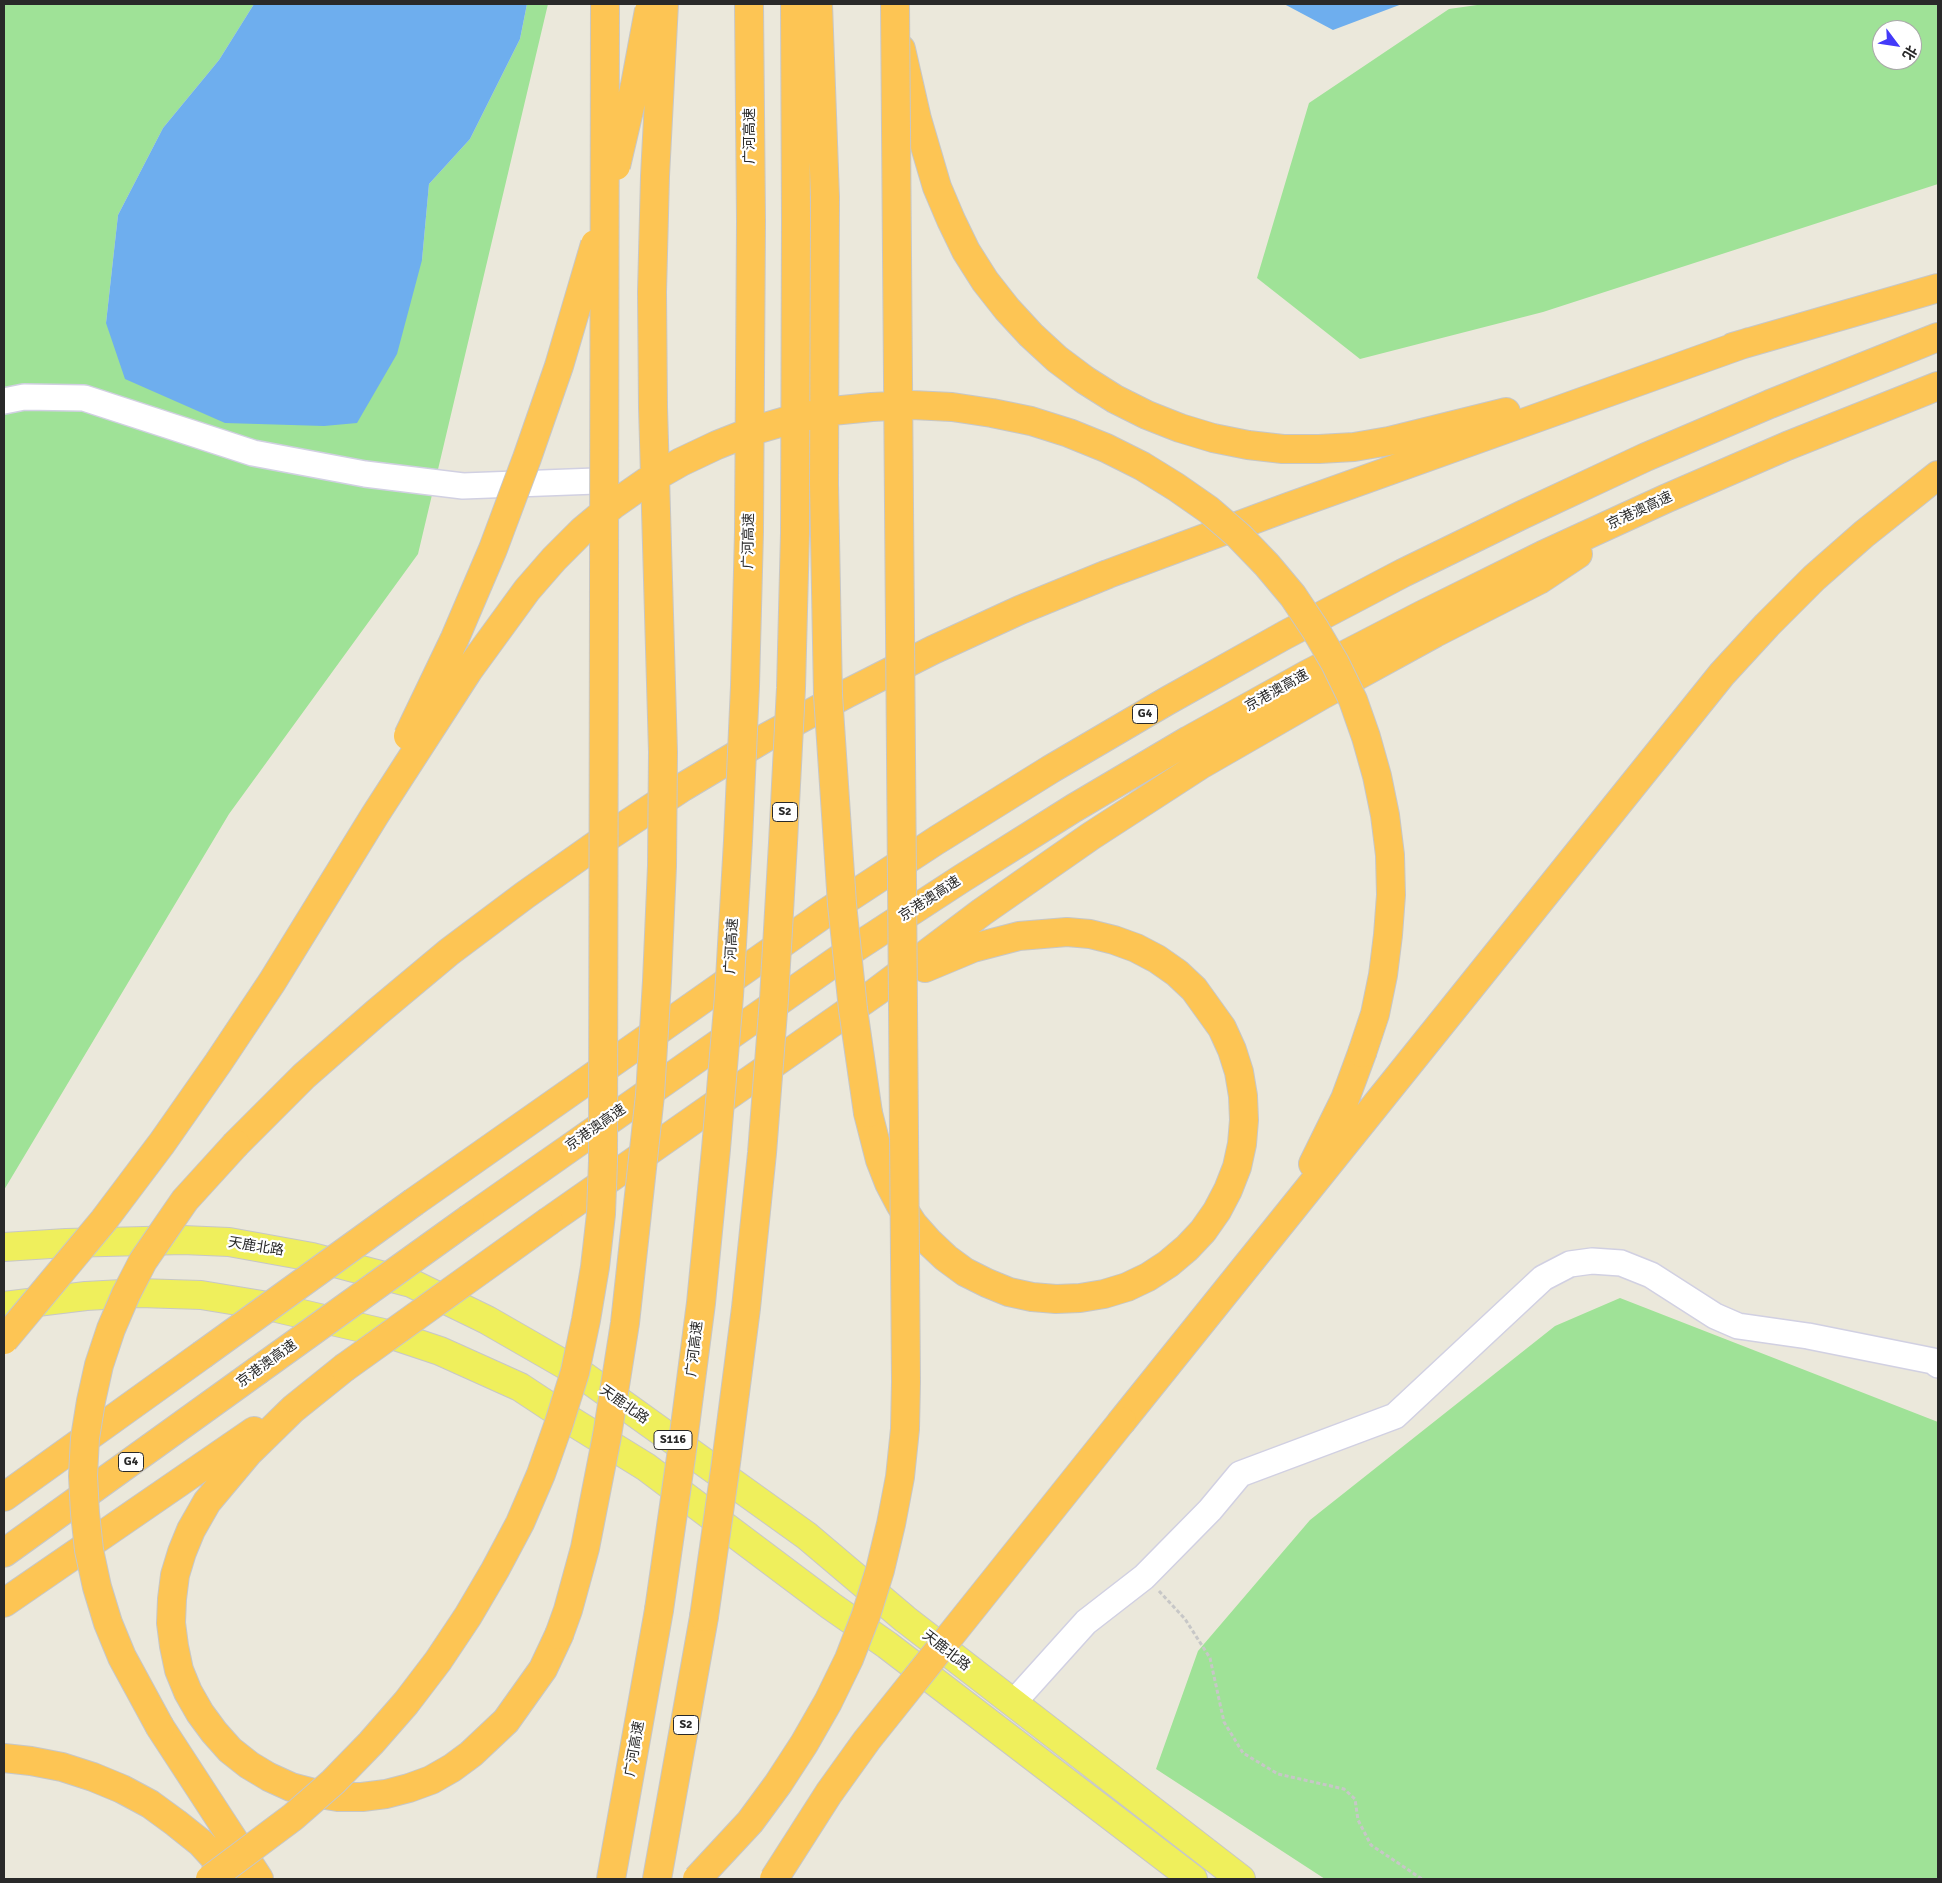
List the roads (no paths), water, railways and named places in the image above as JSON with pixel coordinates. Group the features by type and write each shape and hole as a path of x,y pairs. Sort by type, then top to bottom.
{"highway":[{"path":"210,1879 293,1817 333,1782 371,1744 438,1661 468,1616 508,1546 541,1474 575,1372 586,1320 599,1232 603,1161 605,4"},
{"path":"272,982 322,898 382,787 455,638 493,549 546,403 588,273 635,85 650,4"},
{"path":"304,1398 248,1453 207,1502 191,1530 175,1575 171,1623 174,1646 179,1670 188,1692 200,1713 230,1750 249,1765 291,1787 314,1793 338,1797 386,1794 431,1780 471,1754 506,1721 543,1668 568,1610 585,1548 607,1436 625,1323 650,1095 662,866 663,732 653,407 652,292 655,167 664,4"},
{"name":"广河高速","path":"611,1879 659,1610 681,1457 701,1303 729,996 745,686 749,532 751,221 749,4"},
{"name":"S2","path":"657,1879 704,1617 726,1463 747,1299 762,1153 774,998 791,688 795,533 796,211 794,4"},
{"path":"818,4 825,197 824,484 828,695 842,904 853,1009 868,1113 880,1160 889,1183 908,1218 946,1258 965,1272 987,1283 1009,1292 1032,1297 1080,1298 1104,1294 1127,1287 1162,1268 1187,1248 1203,1231 1217,1211 1228,1190 1240,1152 1244,1120 1239,1072 1222,1028 1209,1008 1194,989 1177,973 1157,959 1136,948 1090,934 1067,932 1019,936 966,951 928,966 876,992"},
{"path":"891,4 918,119 937,187 950,220 966,251 985,281 1031,335 1057,359 1085,380 1115,399 1146,415 1213,438 1284,449 1354,447 1389,441 1489,417 1938,288"},
{"path":"697,1879 750,1822 778,1784 828,1702 848,1659 869,1606 892,1524 900,1477 905,1429 906,1382 895,4"},
{"name":"G4","path":"4,1497 414,1202 824,914 994,804 1167,701 1284,636 1524,514 1646,457 1770,404 1938,337"},
{"path":"260,1879 160,1727 122,1658 97,1587 89,1550 83,1476 85,1438 99,1365 111,1329 126,1294 143,1261 174,1215 210,1171 236,1144 304,1076 376,1013 449,952 525,894 683,787 764,738 848,692 1020,610 1108,574 1288,507 1749,342"},
{"name":"京港澳高速","path":"4,1553 470,1218 849,952 1074,808 1189,740 1323,667 1509,572 1664,499 1787,446 1938,386"},
{"path":"4,1340 104,1220 218,1063 272,982 375,815 468,671 528,590 554,559 582,531 613,505 646,482 717,445 755,430 793,419 832,411 896,406 952,407 992,412 1031,421 1069,433 1106,448 1156,474 1209,510 1239,536 1282,584 1315,629 1353,700 1377,776 1389,847 1391,895 1388,936 1380,991 1362,1053 1345,1099 1304,1179 1273,1230 1243,1269"},
{"path":"774,1879 829,1793 867,1740 1722,674 1814,578 1864,534 1938,475"},
{"path":"4,1603 304,1398 549,1221 876,992 1013,890 1091,836 1202,764 1322,695 1434,633 1539,580 1664,499"},
{"path":"4,1758 62,1767 122,1789 150,1804 176,1822 201,1843 234,1879"}],"main road":[{"name":"天鹿北路","path":"4,1247 66,1243 183,1240 228,1242 362,1269 411,1283 487,1320 581,1374 807,1536 905,1619 1241,1879"},
{"name":"S116","path":"4,1306 86,1296 140,1293 201,1295 268,1306 392,1335 440,1351 520,1387 646,1466 887,1645 1193,1879"},
{"path":"784,1570 807,1536"},
{"path":"887,1645 905,1619"}],"street":[{"path":"4,401 24,397 84,398 253,453 365,474 463,486 596,481"},
{"path":"1014,1703 1086,1622 1144,1577 1210,1510 1240,1474 1395,1416 1543,1278 1570,1264 1592,1261 1621,1263 1651,1275 1715,1316 1738,1326 1808,1336 1933,1361 1938,1365"}],"water":[{"path":"254,4 527,4 520,39 470,139 429,184 422,260 397,354 357,423 324,426 225,423 125,379 106,323 118,215 163,128 219,60"},
{"path":"1284,4 1402,4 1333,30"}]}
